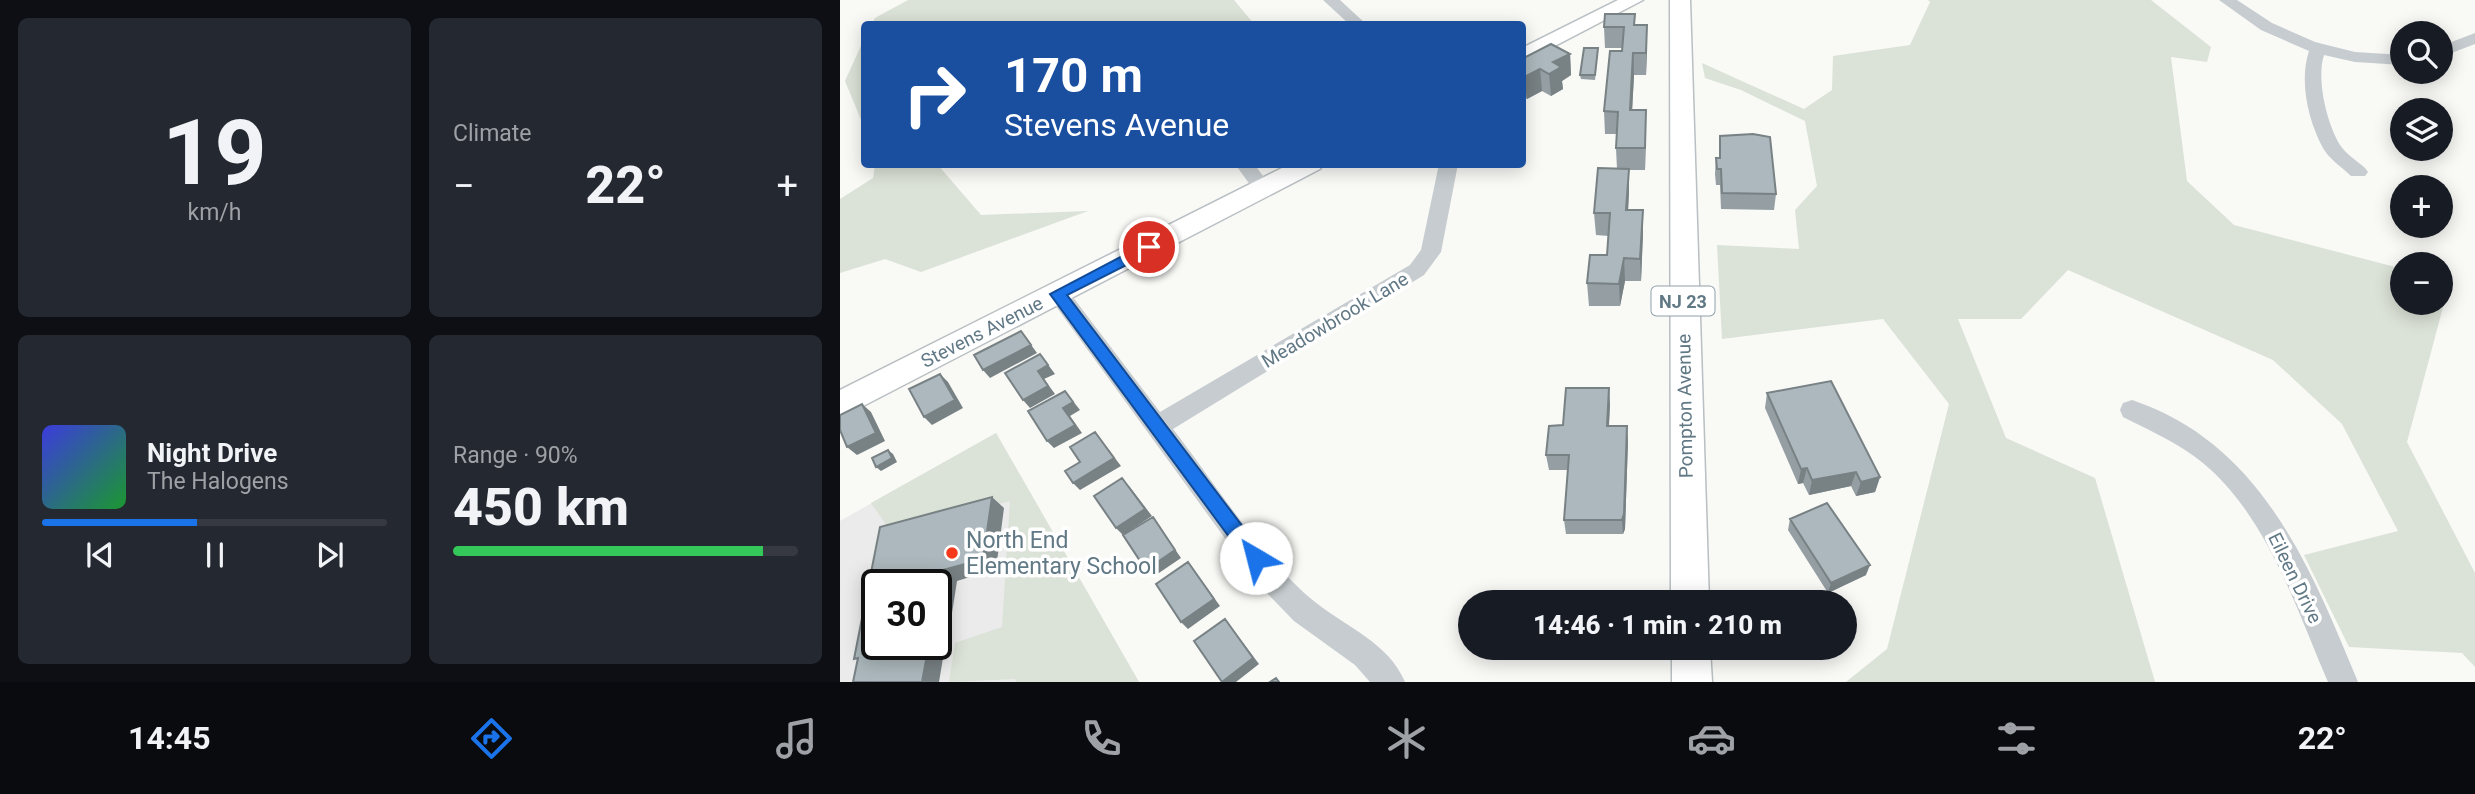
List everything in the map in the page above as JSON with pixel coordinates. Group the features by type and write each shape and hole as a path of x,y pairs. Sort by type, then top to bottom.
{"main road":[{"path":"1526,55 1655,3"},
{"name":"Pompton Avenue","path":"1655,3 1689,590"},
{"name":"Stevens Avenue","path":"840,405 1303,168"},
{"path":"1692,660 1692,682"}],"street":[{"path":"1331,0 1355,21"},
{"path":"2227,0 2266,28 2318,49 2360,58 2390,59"},
{"path":"2453,47 2475,38"},
{"path":"2318,49 2311,70 2311,85 2332,148 2358,172"},
{"path":"1247,168 1263,189"},
{"name":"Meadowbrook Lane","path":"1156,427 1418,270 1431,252 1448,168"},
{"path":"1058,294 1269,576 1304,611 1366,655 1390,682"},
{"name":"Eileen Drive","path":"2132,410 2186,436 2218,463 2252,501 2281,544 2343,682"}],"shaded area":[{"path":"908,0 1234,0 1252,21 874,21"},
{"path":"1928,0 2151,0 2211,47 2207,62 2171,57 2187,181 2234,225 2390,266 2390,315 2441,315 2407,442 2475,573 2475,667 2462,653 2349,647 2304,555 2398,531 2342,424 2273,360 2068,270 2021,319 1958,319 2006,438 2095,478 2155,682 1846,682 1887,649 1949,404 1883,319 1722,339 1717,245 1799,249 1795,210 1817,186 1805,121 1741,90 1705,78 1702,63 1804,109 1832,90 1833,56 1910,45 1930,2"},
{"path":"861,46 861,120 845,81"},
{"path":"875,168 941,168 981,215 1088,211 921,272 885,259 840,273 840,199 873,178"},
{"name":"North End Elementary School","path":"996,433 1139,682 840,682 840,521"},
{"path":"996,433 1139,682 1016,682 1015,679 949,682 955,643 1002,627 1010,501 892,533 871,503"}],"building":[{"path":"1605,14 1635,14 1634,25 1647,25 1646,53 1633,53 1630,110 1646,110 1645,148 1616,148 1618,112 1604,111 1610,51 1622,51 1624,27 1604,27"},
{"path":"1551,44 1570,54 1553,62 1561,67 1549,74 1540,69 1526,76 1526,57"},
{"path":"1584,48 1598,48 1595,75 1580,75"},
{"path":"1753,134 1770,137 1776,194 1722,193 1721,169 1717,169 1716,158 1720,158 1720,136"},
{"path":"1598,168 1629,169 1626,210 1643,210 1640,259 1624,258 1619,284 1587,283 1590,255 1607,255 1610,213 1594,213"},
{"path":"1021,331 1031,345 983,370 974,355"},
{"path":"1040,354 1048,365 1038,371 1048,386 1023,400 1005,373"},
{"path":"940,374 955,400 924,417 909,389"},
{"path":"1831,381 1880,477 1861,482 1856,472 1812,480 1807,468 1801,469 1767,393"},
{"path":"1566,388 1609,388 1607,426 1627,426 1622,520 1564,520 1569,455 1546,455 1549,426 1563,425"},
{"path":"1065,391 1073,402 1063,408 1075,425 1047,441 1028,411"},
{"path":"862,404 876,433 847,447 840,430 840,415"},
{"path":"1095,432 1114,458 1073,483 1065,471 1080,462 1070,447"},
{"path":"888,450 892,458 876,467 872,458"},
{"path":"1122,478 1145,509 1116,528 1094,496"},
{"path":"992,497 983,559 947,569 872,569 880,527"},
{"path":"1827,503 1870,565 1831,583 1790,519"},
{"path":"1153,517 1175,550 1146,570 1123,535"},
{"path":"1188,562 1214,599 1181,622 1156,584"},
{"path":"1225,619 1253,658 1222,682 1194,641"},
{"path":"861,623 861,660 926,660 922,682 853,682 858,658 854,659"}],"place":[{"name":"North End Elementary School","path":"952,553"}],"route":[{"path":"1149,247 1058,294 1256,558"}]}
